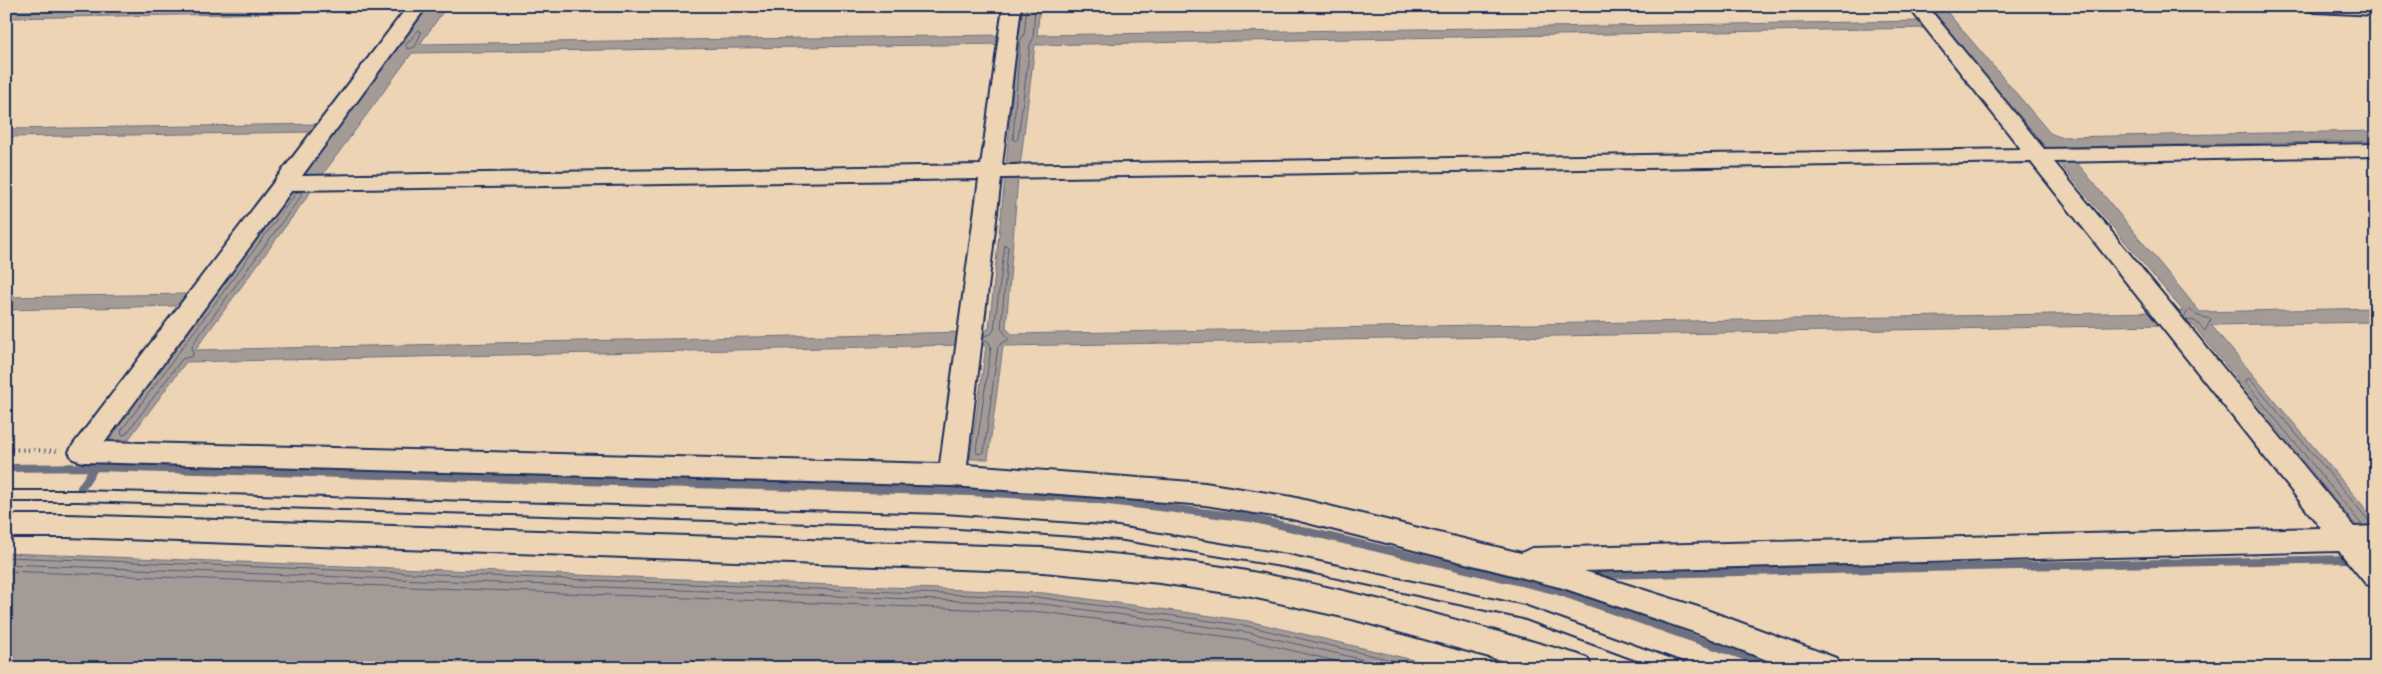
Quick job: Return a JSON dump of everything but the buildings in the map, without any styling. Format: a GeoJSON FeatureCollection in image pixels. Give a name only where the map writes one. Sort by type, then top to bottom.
{"type":"FeatureCollection","features":[{"type":"Feature","properties":{"kind":"street"},"geometry":{"type":"LineString","coordinates":[[952,475],[971,338],[1006,171],[1007,40],[1012,6]]}},
{"type":"Feature","properties":{"kind":"street"},"geometry":{"type":"LineString","coordinates":[[1917,6],[2042,154],[2170,319],[2362,538],[2376,575]]}},
{"type":"Feature","properties":{"kind":"street"},"geometry":{"type":"LineString","coordinates":[[2315,6],[2376,9]]}},
{"type":"Feature","properties":{"kind":"street"},"geometry":{"type":"LineString","coordinates":[[83,452],[198,299],[300,183],[327,127],[417,8]]}},
{"type":"Feature","properties":{"kind":"street"},"geometry":{"type":"LineString","coordinates":[[300,183],[2376,150]]}},
{"type":"Feature","properties":{"kind":"street"},"geometry":{"type":"LineString","coordinates":[[83,452],[952,475],[1205,494],[1292,508],[1564,576],[1701,621],[1824,668]]}},
{"type":"Feature","properties":{"kind":"street"},"geometry":{"type":"LineString","coordinates":[[6,526],[77,526],[1043,560],[1162,572],[1275,589],[1472,638],[1576,668]]}},
{"type":"Feature","properties":{"kind":"street"},"geometry":{"type":"LineString","coordinates":[[1504,560],[2362,538]]}},
{"type":"Feature","properties":{"kind":"lane"},"geometry":{"type":"LineString","coordinates":[[6,496],[78,496],[944,520],[1118,533],[1287,561],[1524,612],[1677,668]]}},
{"type":"Feature","properties":{"kind":"path"},"geometry":{"type":"LineString","coordinates":[[6,449],[83,452]]}},
{"type":"Feature","properties":{"kind":"water"},"geometry":{"type":"Polygon","coordinates":[[[269,6],[405,6],[400,11],[6,18],[6,11],[269,6]]]}},
{"type":"Feature","properties":{"kind":"water"},"geometry":{"type":"Polygon","coordinates":[[[426,6],[447,6],[420,44],[1003,35],[1002,44],[412,53],[320,178],[300,179],[335,133],[335,128],[342,123],[424,13],[423,8],[426,6]]]}},
{"type":"Feature","properties":{"kind":"water"},"geometry":{"type":"Polygon","coordinates":[[[1022,6],[1040,6],[1037,35],[1921,21],[1926,28],[1035,45],[1020,166],[1006,166],[1017,44],[1012,35],[1019,35],[1022,6]]]}},
{"type":"Feature","properties":{"kind":"water"},"geometry":{"type":"Polygon","coordinates":[[[1928,6],[1942,6],[2050,133],[2060,137],[2376,131],[2376,141],[2064,147],[2200,312],[2376,308],[2376,322],[2211,325],[2376,521],[2376,550],[2193,325],[2183,325],[2172,312],[2183,311],[1946,28],[1941,28],[1935,20],[1940,20],[1928,6]]]}},
{"type":"Feature","properties":{"kind":"water"},"geometry":{"type":"Polygon","coordinates":[[[320,124],[314,132],[6,137],[6,129],[320,124]]]}},
{"type":"Feature","properties":{"kind":"water"},"geometry":{"type":"Polygon","coordinates":[[[1005,177],[1018,177],[1006,328],[1012,334],[2157,312],[2167,325],[1003,346],[988,459],[970,459],[986,346],[977,344],[978,332],[989,329],[1005,177]]]}},
{"type":"Feature","properties":{"kind":"water"},"geometry":{"type":"Polygon","coordinates":[[[315,186],[195,350],[964,332],[963,345],[186,362],[128,440],[108,440],[294,187],[315,186]]]}},
{"type":"Feature","properties":{"kind":"water"},"geometry":{"type":"Polygon","coordinates":[[[186,294],[175,306],[6,310],[6,297],[186,294]]]}},
{"type":"Feature","properties":{"kind":"water"},"geometry":{"type":"Polygon","coordinates":[[[6,553],[1044,593],[1248,621],[1447,668],[6,668],[6,553]]]}},
{"type":"Feature","properties":{"kind":"waterway"},"geometry":{"type":"LineString","coordinates":[[6,468],[95,467]]}},
{"type":"Feature","properties":{"kind":"waterway"},"geometry":{"type":"LineString","coordinates":[[81,488],[95,467]]}},
{"type":"Feature","properties":{"kind":"waterway"},"geometry":{"type":"LineString","coordinates":[[95,467],[970,492],[1083,498],[1251,518],[1555,590],[1778,668]]}},
{"type":"Feature","properties":{"kind":"waterway"},"geometry":{"type":"LineString","coordinates":[[1599,575],[2347,559]]}}]}
